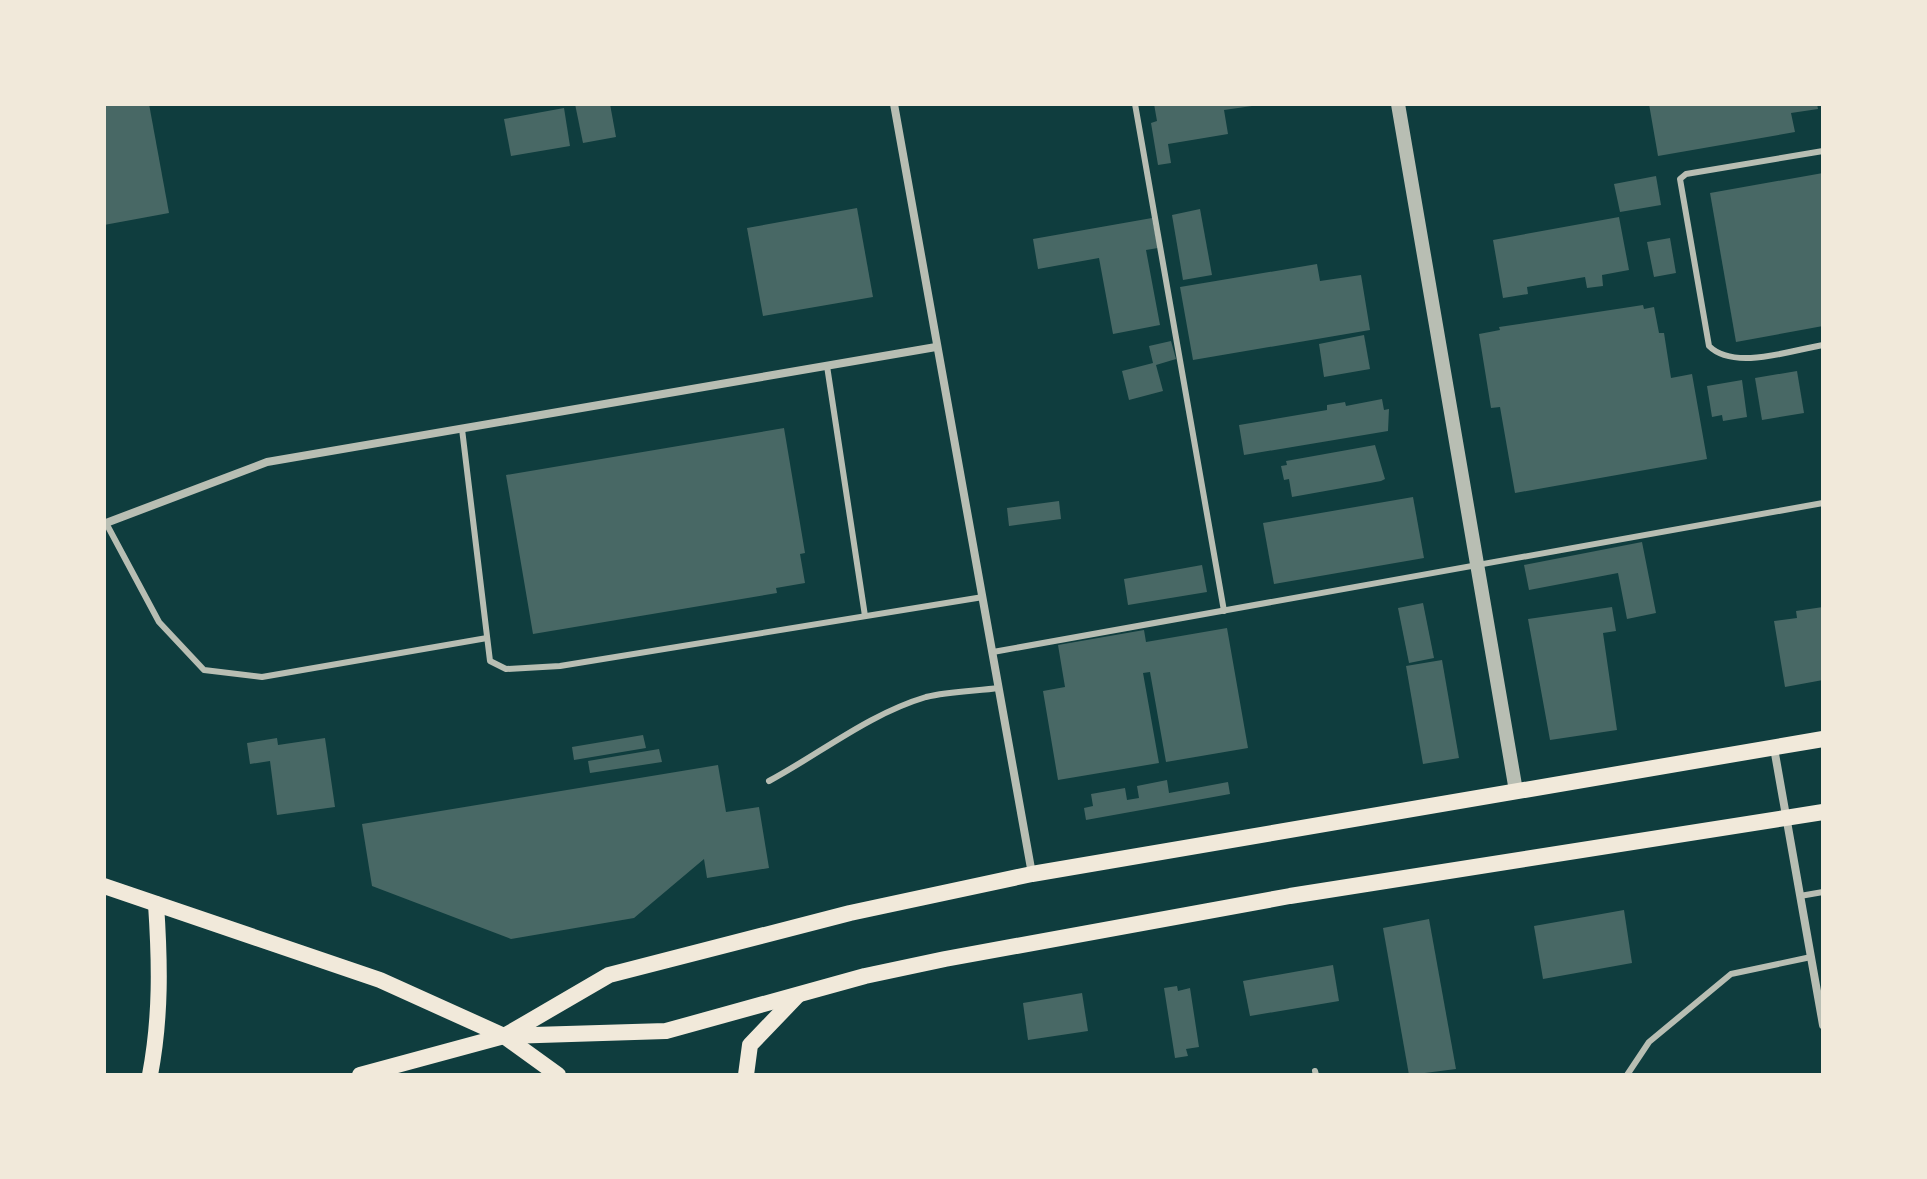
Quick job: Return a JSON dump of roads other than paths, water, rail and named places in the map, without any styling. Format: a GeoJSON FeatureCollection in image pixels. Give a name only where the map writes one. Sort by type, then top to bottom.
{"type":"FeatureCollection","features":[{"type":"Feature","properties":{"kind":"main road"},"geometry":{"type":"LineString","coordinates":[[504,1036],[609,975],[755,935],[1032,874],[1823,739]]}},
{"type":"Feature","properties":{"kind":"main road"},"geometry":{"type":"LineString","coordinates":[[360,1075],[504,1036],[666,1031],[945,959],[1290,896],[1823,812]]}},
{"type":"Feature","properties":{"kind":"main road"},"geometry":{"type":"LineString","coordinates":[[104,886],[380,980],[504,1036],[558,1075]]}},
{"type":"Feature","properties":{"kind":"main road"},"geometry":{"type":"LineString","coordinates":[[150,1075],[157,1038],[161,973],[156,904]]}},
{"type":"Feature","properties":{"kind":"main road"},"geometry":{"type":"LineString","coordinates":[[746,1075],[750,1045],[798,995]]}},
{"type":"Feature","properties":{"kind":"street"},"geometry":{"type":"LineString","coordinates":[[894,104],[1032,874]]}},
{"type":"Feature","properties":{"kind":"street"},"geometry":{"type":"LineString","coordinates":[[1398,104],[1516,791]]}},
{"type":"Feature","properties":{"kind":"street"},"geometry":{"type":"LineString","coordinates":[[106,523],[267,462],[936,347]]}},
{"type":"Feature","properties":{"kind":"street"},"geometry":{"type":"LineString","coordinates":[[1774,748],[1823,1025]]}},
{"type":"Feature","properties":{"kind":"lane"},"geometry":{"type":"LineString","coordinates":[[1135,104],[1224,611]]}},
{"type":"Feature","properties":{"kind":"lane"},"geometry":{"type":"LineString","coordinates":[[1823,151],[1686,174],[1680,179],[1709,346],[1718,355],[1743,358],[1823,345]]}},
{"type":"Feature","properties":{"kind":"lane"},"geometry":{"type":"LineString","coordinates":[[827,366],[865,616]]}},
{"type":"Feature","properties":{"kind":"lane"},"geometry":{"type":"LineString","coordinates":[[462,429],[490,661],[506,669],[560,666],[983,597]]}},
{"type":"Feature","properties":{"kind":"lane"},"geometry":{"type":"LineString","coordinates":[[993,652],[1823,503]]}},
{"type":"Feature","properties":{"kind":"lane"},"geometry":{"type":"LineString","coordinates":[[106,523],[159,622],[204,670],[262,677],[487,638]]}},
{"type":"Feature","properties":{"kind":"lane"},"geometry":{"type":"LineString","coordinates":[[769,781],[816,756],[865,723],[927,697],[1000,687]]}},
{"type":"Feature","properties":{"kind":"lane"},"geometry":{"type":"LineString","coordinates":[[1800,896],[1823,892]]}},
{"type":"Feature","properties":{"kind":"lane"},"geometry":{"type":"LineString","coordinates":[[1627,1075],[1649,1042],[1731,974],[1811,957]]}}]}
